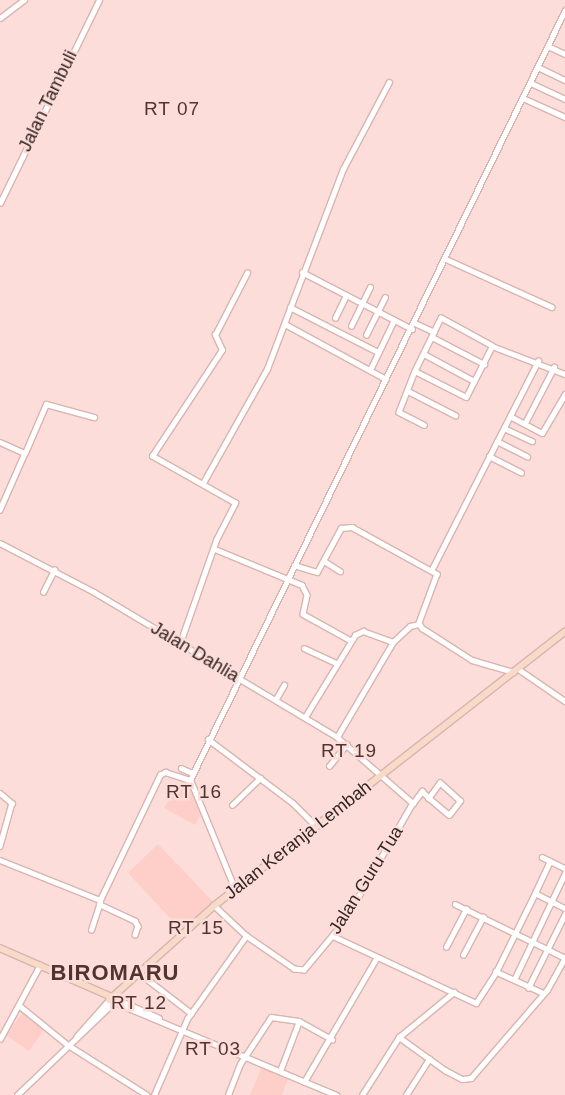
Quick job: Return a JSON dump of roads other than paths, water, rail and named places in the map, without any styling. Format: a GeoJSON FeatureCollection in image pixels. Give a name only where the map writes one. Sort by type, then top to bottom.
{"type":"FeatureCollection","features":[{"type":"Feature","properties":{"kind":"main road","name":"Jalan Keranja Lembah"},"geometry":{"type":"LineString","coordinates":[[113,1000],[214,906],[565,632]]}},
{"type":"Feature","properties":{"kind":"main road"},"geometry":{"type":"LineString","coordinates":[[0,948],[69,978],[113,1000],[143,976],[162,954]]}},
{"type":"Feature","properties":{"kind":"street"},"geometry":{"type":"LineString","coordinates":[[0,18],[24,0]]}},
{"type":"Feature","properties":{"kind":"street","name":"Jalan Tambuli"},"geometry":{"type":"LineString","coordinates":[[0,203],[99,0]]}},
{"type":"Feature","properties":{"kind":"street"},"geometry":{"type":"LineString","coordinates":[[234,890],[190,780],[192,773],[415,323],[565,10]]}},
{"type":"Feature","properties":{"kind":"street"},"geometry":{"type":"LineString","coordinates":[[548,46],[565,54]]}},
{"type":"Feature","properties":{"kind":"street"},"geometry":{"type":"LineString","coordinates":[[538,67],[565,80]]}},
{"type":"Feature","properties":{"kind":"street"},"geometry":{"type":"LineString","coordinates":[[203,483],[267,369],[285,324],[302,272],[343,169],[389,82]]}},
{"type":"Feature","properties":{"kind":"street"},"geometry":{"type":"LineString","coordinates":[[531,83],[565,99]]}},
{"type":"Feature","properties":{"kind":"street"},"geometry":{"type":"LineString","coordinates":[[524,98],[565,117]]}},
{"type":"Feature","properties":{"kind":"street"},"geometry":{"type":"LineString","coordinates":[[446,259],[552,307]]}},
{"type":"Feature","properties":{"kind":"street"},"geometry":{"type":"LineString","coordinates":[[302,272],[412,329]]}},
{"type":"Feature","properties":{"kind":"street"},"geometry":{"type":"LineString","coordinates":[[180,643],[215,549],[235,503],[203,483],[152,456],[222,350],[215,335],[247,273]]}},
{"type":"Feature","properties":{"kind":"street"},"geometry":{"type":"LineString","coordinates":[[351,326],[370,287]]}},
{"type":"Feature","properties":{"kind":"street"},"geometry":{"type":"LineString","coordinates":[[335,318],[346,295]]}},
{"type":"Feature","properties":{"kind":"street"},"geometry":{"type":"LineString","coordinates":[[366,335],[385,297]]}},
{"type":"Feature","properties":{"kind":"street"},"geometry":{"type":"LineString","coordinates":[[290,306],[378,352]]}},
{"type":"Feature","properties":{"kind":"street"},"geometry":{"type":"LineString","coordinates":[[424,425],[399,412],[410,392],[415,371],[442,318],[492,346],[554,367],[565,374]]}},
{"type":"Feature","properties":{"kind":"street"},"geometry":{"type":"LineString","coordinates":[[370,370],[394,320]]}},
{"type":"Feature","properties":{"kind":"street"},"geometry":{"type":"LineString","coordinates":[[415,323],[484,364]]}},
{"type":"Feature","properties":{"kind":"street"},"geometry":{"type":"LineString","coordinates":[[285,324],[386,379]]}},
{"type":"Feature","properties":{"kind":"street"},"geometry":{"type":"LineString","coordinates":[[415,371],[466,397],[492,346]]}},
{"type":"Feature","properties":{"kind":"street"},"geometry":{"type":"LineString","coordinates":[[424,354],[474,381]]}},
{"type":"Feature","properties":{"kind":"street"},"geometry":{"type":"LineString","coordinates":[[432,569],[538,361]]}},
{"type":"Feature","properties":{"kind":"street"},"geometry":{"type":"LineString","coordinates":[[525,424],[554,367]]}},
{"type":"Feature","properties":{"kind":"street"},"geometry":{"type":"LineString","coordinates":[[410,392],[456,415]]}},
{"type":"Feature","properties":{"kind":"street"},"geometry":{"type":"LineString","coordinates":[[510,416],[542,433],[565,394]]}},
{"type":"Feature","properties":{"kind":"street"},"geometry":{"type":"LineString","coordinates":[[0,510],[46,404],[94,418]]}},
{"type":"Feature","properties":{"kind":"street"},"geometry":{"type":"LineString","coordinates":[[504,428],[532,441]]}},
{"type":"Feature","properties":{"kind":"street"},"geometry":{"type":"LineString","coordinates":[[0,442],[25,453]]}},
{"type":"Feature","properties":{"kind":"street"},"geometry":{"type":"LineString","coordinates":[[496,442],[527,456]]}},
{"type":"Feature","properties":{"kind":"street"},"geometry":{"type":"LineString","coordinates":[[489,456],[521,472]]}},
{"type":"Feature","properties":{"kind":"street"},"geometry":{"type":"LineString","coordinates":[[294,565],[316,572],[324,561],[341,528],[348,525],[432,569],[438,578],[419,624]]}},
{"type":"Feature","properties":{"kind":"street","name":"Jalan Dahlia"},"geometry":{"type":"LineString","coordinates":[[0,543],[54,570],[305,717],[347,744],[382,774]]}},
{"type":"Feature","properties":{"kind":"street"},"geometry":{"type":"LineString","coordinates":[[215,549],[305,587],[303,614],[350,640]]}},
{"type":"Feature","properties":{"kind":"street"},"geometry":{"type":"LineString","coordinates":[[324,561],[340,571]]}},
{"type":"Feature","properties":{"kind":"street"},"geometry":{"type":"LineString","coordinates":[[43,592],[54,570]]}},
{"type":"Feature","properties":{"kind":"street"},"geometry":{"type":"LineString","coordinates":[[337,737],[393,642],[410,626],[419,624],[472,660],[515,670],[565,700]]}},
{"type":"Feature","properties":{"kind":"street"},"geometry":{"type":"LineString","coordinates":[[305,717],[350,640],[363,631],[393,642]]}},
{"type":"Feature","properties":{"kind":"street"},"geometry":{"type":"LineString","coordinates":[[304,648],[336,663]]}},
{"type":"Feature","properties":{"kind":"street"},"geometry":{"type":"LineString","coordinates":[[276,700],[284,684]]}},
{"type":"Feature","properties":{"kind":"street"},"geometry":{"type":"LineString","coordinates":[[208,739],[260,778],[316,826]]}},
{"type":"Feature","properties":{"kind":"street"},"geometry":{"type":"LineString","coordinates":[[329,766],[347,744]]}},
{"type":"Feature","properties":{"kind":"street"},"geometry":{"type":"LineString","coordinates":[[181,768],[192,773]]}},
{"type":"Feature","properties":{"kind":"street"},"geometry":{"type":"LineString","coordinates":[[91,930],[100,902],[160,775],[165,772],[190,780]]}},
{"type":"Feature","properties":{"kind":"street"},"geometry":{"type":"LineString","coordinates":[[382,774],[413,803],[422,791],[429,798],[449,815],[460,801],[440,783],[429,798]]}},
{"type":"Feature","properties":{"kind":"street"},"geometry":{"type":"LineString","coordinates":[[232,805],[260,778]]}},
{"type":"Feature","properties":{"kind":"street"},"geometry":{"type":"LineString","coordinates":[[0,793],[12,804],[0,846]]}},
{"type":"Feature","properties":{"kind":"street","name":"Jalan Guru Tua"},"geometry":{"type":"LineString","coordinates":[[214,906],[246,936],[301,972],[333,936],[413,803]]}},
{"type":"Feature","properties":{"kind":"street"},"geometry":{"type":"LineString","coordinates":[[542,857],[565,868]]}},
{"type":"Feature","properties":{"kind":"street"},"geometry":{"type":"LineString","coordinates":[[0,860],[100,902],[136,923],[135,935]]}},
{"type":"Feature","properties":{"kind":"street"},"geometry":{"type":"LineString","coordinates":[[333,936],[376,959],[480,1002],[550,861]]}},
{"type":"Feature","properties":{"kind":"street"},"geometry":{"type":"LineString","coordinates":[[514,980],[565,873]]}},
{"type":"Feature","properties":{"kind":"street"},"geometry":{"type":"LineString","coordinates":[[535,893],[565,908]]}},
{"type":"Feature","properties":{"kind":"street"},"geometry":{"type":"LineString","coordinates":[[399,1037],[429,1060],[462,1079],[471,1078],[542,993],[565,958],[455,904]]}},
{"type":"Feature","properties":{"kind":"street"},"geometry":{"type":"LineString","coordinates":[[446,947],[466,909]]}},
{"type":"Feature","properties":{"kind":"street"},"geometry":{"type":"LineString","coordinates":[[528,988],[565,914]]}},
{"type":"Feature","properties":{"kind":"street"},"geometry":{"type":"LineString","coordinates":[[463,955],[483,917]]}},
{"type":"Feature","properties":{"kind":"street"},"geometry":{"type":"LineString","coordinates":[[154,1095],[182,1029],[191,1013],[246,936]]}},
{"type":"Feature","properties":{"kind":"street"},"geometry":{"type":"LineString","coordinates":[[304,1082],[332,1039],[376,959]]}},
{"type":"Feature","properties":{"kind":"street"},"geometry":{"type":"LineString","coordinates":[[0,1039],[20,1006],[40,966]]}},
{"type":"Feature","properties":{"kind":"street"},"geometry":{"type":"LineString","coordinates":[[496,972],[542,993]]}},
{"type":"Feature","properties":{"kind":"street"},"geometry":{"type":"LineString","coordinates":[[143,976],[191,1013]]}},
{"type":"Feature","properties":{"kind":"street"},"geometry":{"type":"LineString","coordinates":[[362,1095],[399,1037],[454,992]]}},
{"type":"Feature","properties":{"kind":"street"},"geometry":{"type":"LineString","coordinates":[[17,1095],[113,1000],[336,1095]]}},
{"type":"Feature","properties":{"kind":"street"},"geometry":{"type":"LineString","coordinates":[[20,1006],[68,1045],[147,1095]]}},
{"type":"Feature","properties":{"kind":"street"},"geometry":{"type":"LineString","coordinates":[[228,1095],[245,1057],[271,1017],[299,1021],[332,1039]]}},
{"type":"Feature","properties":{"kind":"street"},"geometry":{"type":"LineString","coordinates":[[280,1072],[299,1021]]}},
{"type":"Feature","properties":{"kind":"street"},"geometry":{"type":"LineString","coordinates":[[406,1095],[429,1060]]}},
{"type":"Feature","properties":{"kind":"district","name":"RT 07"},"geometry":{"type":"Point","coordinates":[172,109]}},
{"type":"Feature","properties":{"kind":"district","name":"RT 19"},"geometry":{"type":"Point","coordinates":[349,751]}},
{"type":"Feature","properties":{"kind":"district","name":"RT 16"},"geometry":{"type":"Point","coordinates":[194,792]}},
{"type":"Feature","properties":{"kind":"district","name":"RT 15"},"geometry":{"type":"Point","coordinates":[196,928]}},
{"type":"Feature","properties":{"kind":"district","name":"BIROMARU"},"geometry":{"type":"Point","coordinates":[115,973]}},
{"type":"Feature","properties":{"kind":"district","name":"RT 12"},"geometry":{"type":"Point","coordinates":[139,1003]}},
{"type":"Feature","properties":{"kind":"district","name":"RT 03"},"geometry":{"type":"Point","coordinates":[213,1049]}}]}
